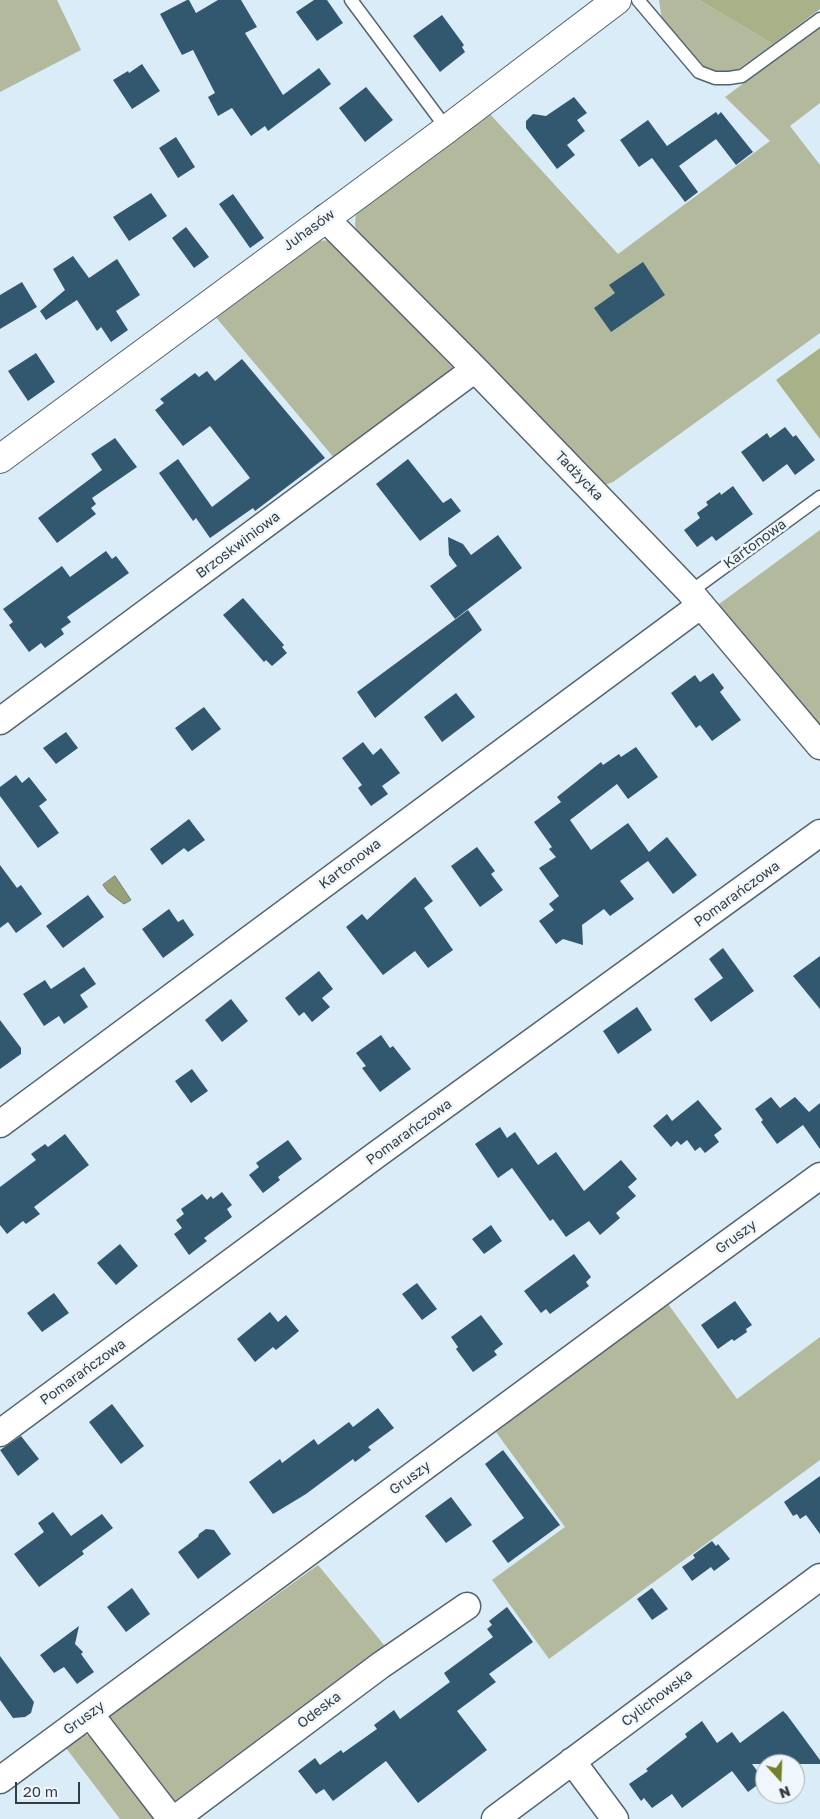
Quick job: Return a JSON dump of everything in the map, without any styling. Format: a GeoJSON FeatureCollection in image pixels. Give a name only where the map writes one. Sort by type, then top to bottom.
{"type":"FeatureCollection","features":[{"type":"Feature","properties":{"kind":"street","name":"Juhasów"},"geometry":{"type":"LineString","coordinates":[[0,459],[447,129],[617,0]]}},
{"type":"Feature","properties":{"kind":"street","name":"Tadżycka"},"geometry":{"type":"LineString","coordinates":[[325,218],[475,369],[695,598],[820,746]]}},
{"type":"Feature","properties":{"kind":"street","name":"Brzoskwiniowa"},"geometry":{"type":"LineString","coordinates":[[0,720],[475,369]]}},
{"type":"Feature","properties":{"kind":"street","name":"Kartonowa"},"geometry":{"type":"LineString","coordinates":[[0,1124],[695,598]]}},
{"type":"Feature","properties":{"kind":"street","name":"Pomarańczowa"},"geometry":{"type":"LineString","coordinates":[[0,1433],[376,1155],[820,833]]}},
{"type":"Feature","properties":{"kind":"street","name":"Gruszy"},"geometry":{"type":"LineString","coordinates":[[0,1780],[820,1176]]}},
{"type":"Feature","properties":{"kind":"street","name":"Cylichowska"},"geometry":{"type":"LineString","coordinates":[[495,1819],[820,1577]]}},
{"type":"Feature","properties":{"kind":"street","name":"Odeska"},"geometry":{"type":"LineString","coordinates":[[175,1819],[381,1665],[466,1606]]}},
{"type":"Feature","properties":{"kind":"street"},"geometry":{"type":"LineString","coordinates":[[90,1714],[171,1819]]}},
{"type":"Feature","properties":{"kind":"street"},"geometry":{"type":"LineString","coordinates":[[572,1761],[615,1819]]}},
{"type":"Feature","properties":{"kind":"lane"},"geometry":{"type":"LineString","coordinates":[[351,0],[447,129]]}},
{"type":"Feature","properties":{"kind":"lane"},"geometry":{"type":"LineString","coordinates":[[638,0],[699,72],[715,78],[742,76],[820,19]]}},
{"type":"Feature","properties":{"kind":"lane","name":"Kartonowa"},"geometry":{"type":"LineString","coordinates":[[695,598],[820,497]]}},
{"type":"Feature","properties":{"kind":"shaded area"},"geometry":{"type":"Polygon","coordinates":[[[0,0],[57,0],[81,50],[0,92],[0,0]]]}},
{"type":"Feature","properties":{"kind":"shaded area"},"geometry":{"type":"Polygon","coordinates":[[[659,0],[699,0],[773,44],[733,73],[717,73],[704,67],[662,20],[659,0]]]}},
{"type":"Feature","properties":{"kind":"shaded area"},"geometry":{"type":"Polygon","coordinates":[[[699,0],[820,0],[820,9],[773,44],[699,0]]]}},
{"type":"Feature","properties":{"kind":"shaded area"},"geometry":{"type":"Polygon","coordinates":[[[820,27],[820,103],[790,126],[820,165],[820,333],[613,482],[605,485],[358,237],[355,225],[356,212],[489,113],[618,254],[770,141],[725,97],[820,27]]]}},
{"type":"Feature","properties":{"kind":"shaded area"},"geometry":{"type":"Polygon","coordinates":[[[330,240],[457,372],[335,459],[214,315],[319,241],[330,240]]]}},
{"type":"Feature","properties":{"kind":"shaded area"},"geometry":{"type":"Polygon","coordinates":[[[820,348],[820,439],[776,380],[820,348]]]}},
{"type":"Feature","properties":{"kind":"shaded area"},"geometry":{"type":"Polygon","coordinates":[[[820,530],[820,733],[715,607],[820,530]]]}},
{"type":"Feature","properties":{"kind":"shaded area"},"geometry":{"type":"Polygon","coordinates":[[[115,876],[131,900],[124,904],[108,892],[103,885],[115,876]]]}},
{"type":"Feature","properties":{"kind":"shaded area"},"geometry":{"type":"Polygon","coordinates":[[[668,1304],[737,1399],[820,1337],[820,1460],[549,1659],[492,1580],[565,1527],[496,1432],[668,1304]]]}},
{"type":"Feature","properties":{"kind":"shaded area"},"geometry":{"type":"Polygon","coordinates":[[[318,1565],[389,1651],[173,1808],[105,1719],[318,1565]]]}},
{"type":"Feature","properties":{"kind":"shaded area"},"geometry":{"type":"Polygon","coordinates":[[[85,1734],[104,1745],[159,1819],[120,1819],[66,1748],[85,1734]]]}},
{"type":"Feature","properties":{"kind":"building"},"geometry":{"type":"Polygon","coordinates":[[[189,0],[196,13],[218,0],[241,0],[257,27],[245,33],[283,95],[319,68],[331,84],[268,131],[265,126],[251,136],[232,108],[218,116],[208,97],[215,93],[193,50],[182,55],[160,14],[189,0]]]}},
{"type":"Feature","properties":{"kind":"building"},"geometry":{"type":"Polygon","coordinates":[[[314,0],[327,0],[343,23],[317,41],[296,12],[314,0]]]}},
{"type":"Feature","properties":{"kind":"building"},"geometry":{"type":"Polygon","coordinates":[[[442,15],[464,45],[462,47],[465,52],[440,72],[413,36],[442,15]]]}},
{"type":"Feature","properties":{"kind":"building"},"geometry":{"type":"Polygon","coordinates":[[[142,64],[160,91],[132,109],[113,80],[128,71],[129,73],[142,64]]]}},
{"type":"Feature","properties":{"kind":"building"},"geometry":{"type":"Polygon","coordinates":[[[366,87],[393,120],[365,142],[339,108],[366,87]]]}},
{"type":"Feature","properties":{"kind":"building"},"geometry":{"type":"Polygon","coordinates":[[[574,97],[587,113],[577,120],[585,131],[567,145],[575,155],[557,169],[526,128],[526,121],[533,114],[546,116],[574,97]]]}},
{"type":"Feature","properties":{"kind":"building"},"geometry":{"type":"Polygon","coordinates":[[[716,112],[718,115],[721,112],[753,152],[736,165],[716,139],[679,166],[698,192],[685,202],[652,158],[639,167],[620,140],[648,120],[667,146],[716,112]]]}},
{"type":"Feature","properties":{"kind":"building"},"geometry":{"type":"Polygon","coordinates":[[[176,137],[195,167],[178,178],[159,148],[176,137]]]}},
{"type":"Feature","properties":{"kind":"building"},"geometry":{"type":"Polygon","coordinates":[[[151,193],[167,216],[129,241],[113,217],[151,193]]]}},
{"type":"Feature","properties":{"kind":"building"},"geometry":{"type":"Polygon","coordinates":[[[233,194],[264,238],[250,248],[219,204],[233,194]]]}},
{"type":"Feature","properties":{"kind":"building"},"geometry":{"type":"Polygon","coordinates":[[[186,227],[209,257],[194,268],[172,238],[186,227]]]}},
{"type":"Feature","properties":{"kind":"building"},"geometry":{"type":"Polygon","coordinates":[[[73,256],[89,278],[117,259],[140,295],[116,311],[128,330],[111,342],[101,327],[97,331],[77,300],[46,320],[40,311],[65,290],[53,269],[73,256]]]}},
{"type":"Feature","properties":{"kind":"building"},"geometry":{"type":"Polygon","coordinates":[[[643,262],[665,295],[611,332],[594,308],[615,293],[609,285],[643,262]]]}},
{"type":"Feature","properties":{"kind":"building"},"geometry":{"type":"Polygon","coordinates":[[[22,282],[37,307],[0,329],[0,295],[22,282]]]}},
{"type":"Feature","properties":{"kind":"building"},"geometry":{"type":"Polygon","coordinates":[[[36,353],[55,382],[28,401],[8,371],[36,353]]]}},
{"type":"Feature","properties":{"kind":"building"},"geometry":{"type":"Polygon","coordinates":[[[242,359],[325,458],[255,511],[253,508],[210,538],[196,518],[193,521],[159,473],[178,459],[212,507],[250,478],[210,426],[183,446],[155,410],[164,403],[160,399],[195,373],[199,377],[207,371],[215,381],[242,359]]]}},
{"type":"Feature","properties":{"kind":"building"},"geometry":{"type":"Polygon","coordinates":[[[785,427],[793,437],[796,435],[815,460],[795,475],[787,464],[763,482],[741,452],[767,433],[770,438],[785,427]]]}},
{"type":"Feature","properties":{"kind":"building"},"geometry":{"type":"Polygon","coordinates":[[[115,438],[137,467],[92,498],[96,504],[91,508],[96,514],[57,543],[38,518],[102,470],[91,454],[115,438]]]}},
{"type":"Feature","properties":{"kind":"building"},"geometry":{"type":"Polygon","coordinates":[[[408,459],[443,503],[451,498],[461,511],[420,541],[376,484],[408,459]]]}},
{"type":"Feature","properties":{"kind":"building"},"geometry":{"type":"Polygon","coordinates":[[[733,486],[753,514],[716,541],[712,536],[697,547],[684,530],[700,518],[697,513],[708,505],[706,502],[720,492],[721,495],[733,486]]]}},
{"type":"Feature","properties":{"kind":"building"},"geometry":{"type":"Polygon","coordinates":[[[498,535],[522,568],[455,619],[430,586],[457,566],[449,555],[448,537],[463,544],[471,555],[498,535]]]}},
{"type":"Feature","properties":{"kind":"building"},"geometry":{"type":"Polygon","coordinates":[[[106,551],[112,559],[116,556],[129,573],[67,617],[71,622],[61,629],[64,634],[45,648],[41,643],[29,652],[9,625],[13,622],[3,609],[62,566],[70,577],[106,551]]]}},
{"type":"Feature","properties":{"kind":"building"},"geometry":{"type":"Polygon","coordinates":[[[243,598],[284,645],[282,647],[287,653],[272,666],[266,660],[264,662],[223,615],[243,598]]]}},
{"type":"Feature","properties":{"kind":"building"},"geometry":{"type":"Polygon","coordinates":[[[468,610],[482,630],[375,718],[357,692],[468,610]]]}},
{"type":"Feature","properties":{"kind":"building"},"geometry":{"type":"Polygon","coordinates":[[[713,673],[724,688],[720,692],[741,720],[712,741],[700,725],[696,728],[671,693],[695,675],[700,682],[713,673]]]}},
{"type":"Feature","properties":{"kind":"building"},"geometry":{"type":"Polygon","coordinates":[[[456,693],[475,717],[442,742],[424,717],[456,693]]]}},
{"type":"Feature","properties":{"kind":"building"},"geometry":{"type":"Polygon","coordinates":[[[204,707],[221,729],[192,751],[175,728],[204,707]]]}},
{"type":"Feature","properties":{"kind":"building"},"geometry":{"type":"Polygon","coordinates":[[[66,732],[78,748],[56,764],[43,748],[66,732]]]}},
{"type":"Feature","properties":{"kind":"building"},"geometry":{"type":"Polygon","coordinates":[[[363,742],[373,755],[381,748],[400,773],[382,786],[388,794],[371,806],[358,788],[362,785],[342,758],[363,742]]]}},
{"type":"Feature","properties":{"kind":"building"},"geometry":{"type":"Polygon","coordinates":[[[636,747],[658,777],[628,799],[617,784],[570,820],[591,850],[628,823],[649,852],[667,837],[697,875],[673,894],[648,861],[620,881],[634,899],[610,916],[604,909],[582,925],[583,945],[563,939],[556,944],[539,921],[554,910],[549,904],[559,896],[539,868],[556,857],[549,849],[552,847],[534,822],[561,802],[557,797],[601,762],[603,765],[619,754],[621,757],[636,747]]]}},
{"type":"Feature","properties":{"kind":"building"},"geometry":{"type":"Polygon","coordinates":[[[16,775],[22,783],[29,777],[47,800],[39,806],[59,833],[38,848],[0,796],[0,787],[16,775]]]}},
{"type":"Feature","properties":{"kind":"building"},"geometry":{"type":"Polygon","coordinates":[[[189,819],[205,840],[188,852],[184,848],[162,865],[150,849],[189,819]]]}},
{"type":"Feature","properties":{"kind":"building"},"geometry":{"type":"Polygon","coordinates":[[[477,847],[495,871],[491,874],[503,890],[480,907],[451,866],[477,847]]]}},
{"type":"Feature","properties":{"kind":"building"},"geometry":{"type":"Polygon","coordinates":[[[0,865],[17,888],[21,885],[42,914],[16,933],[8,922],[0,928],[0,865]]]}},
{"type":"Feature","properties":{"kind":"building"},"geometry":{"type":"Polygon","coordinates":[[[415,877],[433,901],[424,908],[453,950],[428,968],[415,951],[383,975],[346,927],[362,914],[367,920],[415,877]]]}},
{"type":"Feature","properties":{"kind":"building"},"geometry":{"type":"Polygon","coordinates":[[[88,895],[104,917],[63,948],[46,926],[88,895]]]}},
{"type":"Feature","properties":{"kind":"building"},"geometry":{"type":"Polygon","coordinates":[[[169,909],[178,922],[183,919],[194,935],[163,958],[142,929],[169,909]]]}},
{"type":"Feature","properties":{"kind":"building"},"geometry":{"type":"Polygon","coordinates":[[[723,948],[754,991],[711,1022],[694,999],[723,978],[709,959],[723,948]]]}},
{"type":"Feature","properties":{"kind":"building"},"geometry":{"type":"Polygon","coordinates":[[[820,956],[820,1009],[793,976],[820,956]]]}},
{"type":"Feature","properties":{"kind":"building"},"geometry":{"type":"Polygon","coordinates":[[[84,967],[96,984],[80,995],[88,1007],[64,1024],[59,1016],[44,1026],[23,994],[45,980],[51,989],[84,967]]]}},
{"type":"Feature","properties":{"kind":"building"},"geometry":{"type":"Polygon","coordinates":[[[319,971],[333,989],[322,998],[330,1007],[312,1022],[304,1012],[299,1016],[285,998],[319,971]]]}},
{"type":"Feature","properties":{"kind":"building"},"geometry":{"type":"Polygon","coordinates":[[[231,999],[248,1021],[222,1042],[205,1020],[231,999]]]}},
{"type":"Feature","properties":{"kind":"building"},"geometry":{"type":"Polygon","coordinates":[[[637,1007],[652,1030],[618,1054],[603,1031],[637,1007]]]}},
{"type":"Feature","properties":{"kind":"building"},"geometry":{"type":"Polygon","coordinates":[[[0,1020],[21,1048],[21,1054],[0,1069],[0,1020]]]}},
{"type":"Feature","properties":{"kind":"building"},"geometry":{"type":"Polygon","coordinates":[[[381,1035],[390,1048],[393,1046],[411,1069],[380,1092],[362,1068],[366,1066],[356,1053],[381,1035]]]}},
{"type":"Feature","properties":{"kind":"building"},"geometry":{"type":"Polygon","coordinates":[[[192,1069],[208,1091],[191,1103],[175,1081],[192,1069]]]}},
{"type":"Feature","properties":{"kind":"building"},"geometry":{"type":"Polygon","coordinates":[[[771,1097],[780,1108],[795,1097],[809,1112],[820,1103],[820,1149],[803,1125],[777,1144],[761,1122],[763,1120],[755,1109],[771,1097]]]}},
{"type":"Feature","properties":{"kind":"building"},"geometry":{"type":"Polygon","coordinates":[[[698,1100],[722,1129],[714,1135],[719,1142],[705,1153],[700,1147],[695,1151],[687,1140],[681,1145],[677,1141],[671,1147],[653,1126],[667,1114],[672,1121],[698,1100]]]}},
{"type":"Feature","properties":{"kind":"building"},"geometry":{"type":"Polygon","coordinates":[[[500,1127],[507,1138],[515,1132],[538,1165],[556,1152],[584,1191],[621,1160],[637,1179],[628,1187],[636,1196],[616,1213],[620,1218],[600,1235],[589,1221],[566,1237],[553,1219],[550,1221],[512,1168],[498,1178],[475,1144],[500,1127]]]}},
{"type":"Feature","properties":{"kind":"building"},"geometry":{"type":"Polygon","coordinates":[[[65,1134],[89,1165],[34,1207],[40,1214],[26,1224],[23,1221],[7,1234],[0,1225],[0,1187],[36,1160],[31,1154],[45,1144],[48,1147],[65,1134]]]}},
{"type":"Feature","properties":{"kind":"building"},"geometry":{"type":"Polygon","coordinates":[[[288,1140],[302,1159],[278,1177],[280,1180],[263,1193],[249,1175],[259,1167],[256,1163],[288,1140]]]}},
{"type":"Feature","properties":{"kind":"building"},"geometry":{"type":"Polygon","coordinates":[[[222,1192],[232,1205],[227,1209],[232,1217],[204,1238],[207,1241],[189,1255],[174,1234],[182,1228],[176,1220],[184,1214],[181,1209],[202,1194],[207,1200],[211,1196],[213,1199],[222,1192]]]}},
{"type":"Feature","properties":{"kind":"building"},"geometry":{"type":"Polygon","coordinates":[[[491,1225],[502,1241],[484,1254],[472,1239],[491,1225]]]}},
{"type":"Feature","properties":{"kind":"building"},"geometry":{"type":"Polygon","coordinates":[[[120,1244],[138,1266],[116,1285],[97,1263],[120,1244]]]}},
{"type":"Feature","properties":{"kind":"building"},"geometry":{"type":"Polygon","coordinates":[[[574,1254],[591,1277],[586,1282],[589,1286],[550,1314],[546,1309],[541,1313],[524,1291],[574,1254]]]}},
{"type":"Feature","properties":{"kind":"building"},"geometry":{"type":"Polygon","coordinates":[[[417,1283],[437,1309],[422,1320],[402,1294],[417,1283]]]}},
{"type":"Feature","properties":{"kind":"building"},"geometry":{"type":"Polygon","coordinates":[[[54,1293],[69,1313],[42,1332],[27,1313],[54,1293]]]}},
{"type":"Feature","properties":{"kind":"building"},"geometry":{"type":"Polygon","coordinates":[[[735,1301],[752,1325],[746,1329],[747,1332],[734,1341],[732,1339],[718,1349],[701,1325],[735,1301]]]}},
{"type":"Feature","properties":{"kind":"building"},"geometry":{"type":"Polygon","coordinates":[[[270,1312],[278,1322],[286,1315],[299,1331],[276,1350],[273,1347],[255,1362],[237,1339],[270,1312]]]}},
{"type":"Feature","properties":{"kind":"building"},"geometry":{"type":"Polygon","coordinates":[[[481,1315],[503,1344],[494,1351],[497,1355],[473,1372],[456,1349],[458,1347],[451,1337],[481,1315]]]}},
{"type":"Feature","properties":{"kind":"building"},"geometry":{"type":"Polygon","coordinates":[[[112,1404],[144,1446],[121,1464],[89,1422],[112,1404]]]}},
{"type":"Feature","properties":{"kind":"building"},"geometry":{"type":"Polygon","coordinates":[[[378,1408],[394,1428],[368,1447],[371,1450],[355,1462],[353,1459],[306,1494],[273,1514],[249,1482],[280,1459],[282,1463],[314,1439],[318,1445],[349,1422],[353,1427],[378,1408]]]}},
{"type":"Feature","properties":{"kind":"building"},"geometry":{"type":"Polygon","coordinates":[[[21,1436],[39,1459],[18,1476],[0,1450],[21,1436]]]}},
{"type":"Feature","properties":{"kind":"building"},"geometry":{"type":"Polygon","coordinates":[[[503,1450],[560,1525],[508,1563],[492,1541],[524,1518],[485,1464],[503,1450]]]}},
{"type":"Feature","properties":{"kind":"building"},"geometry":{"type":"Polygon","coordinates":[[[820,1476],[820,1534],[806,1515],[800,1519],[797,1514],[793,1516],[784,1502],[820,1476]]]}},
{"type":"Feature","properties":{"kind":"building"},"geometry":{"type":"Polygon","coordinates":[[[451,1497],[472,1525],[446,1543],[425,1516],[451,1497]]]}},
{"type":"Feature","properties":{"kind":"building"},"geometry":{"type":"Polygon","coordinates":[[[53,1512],[71,1536],[102,1514],[113,1528],[82,1551],[84,1554],[39,1587],[14,1554],[44,1532],[38,1523],[53,1512]]]}},
{"type":"Feature","properties":{"kind":"building"},"geometry":{"type":"Polygon","coordinates":[[[206,1529],[214,1530],[231,1554],[198,1579],[178,1552],[206,1529]]]}},
{"type":"Feature","properties":{"kind":"building"},"geometry":{"type":"Polygon","coordinates":[[[712,1541],[716,1546],[718,1544],[730,1559],[714,1571],[711,1567],[692,1581],[682,1567],[695,1558],[693,1555],[712,1541]]]}},
{"type":"Feature","properties":{"kind":"building"},"geometry":{"type":"Polygon","coordinates":[[[132,1588],[150,1614],[126,1632],[107,1607],[132,1588]]]}},
{"type":"Feature","properties":{"kind":"building"},"geometry":{"type":"Polygon","coordinates":[[[652,1588],[668,1609],[652,1620],[637,1599],[652,1588]]]}},
{"type":"Feature","properties":{"kind":"building"},"geometry":{"type":"Polygon","coordinates":[[[507,1607],[533,1642],[489,1674],[496,1682],[457,1711],[487,1750],[418,1803],[386,1761],[333,1801],[324,1789],[316,1794],[298,1771],[315,1758],[320,1765],[341,1750],[343,1753],[377,1729],[374,1725],[394,1710],[400,1719],[450,1682],[444,1673],[493,1637],[487,1629],[492,1625],[489,1621],[507,1607]]]}},
{"type":"Feature","properties":{"kind":"building"},"geometry":{"type":"Polygon","coordinates":[[[79,1626],[75,1644],[83,1652],[81,1654],[94,1672],[77,1684],[64,1667],[54,1673],[40,1655],[79,1626]]]}},
{"type":"Feature","properties":{"kind":"building"},"geometry":{"type":"Polygon","coordinates":[[[0,1656],[34,1702],[31,1713],[25,1717],[13,1718],[0,1700],[0,1656]]]}},
{"type":"Feature","properties":{"kind":"building"},"geometry":{"type":"Polygon","coordinates":[[[783,1711],[820,1760],[820,1764],[805,1764],[805,1754],[755,1754],[755,1764],[752,1764],[755,1768],[755,1787],[748,1792],[732,1771],[682,1808],[672,1794],[652,1808],[644,1798],[641,1801],[629,1784],[648,1771],[646,1769],[687,1737],[685,1734],[702,1721],[717,1743],[732,1732],[740,1743],[783,1711]]]}}]}
